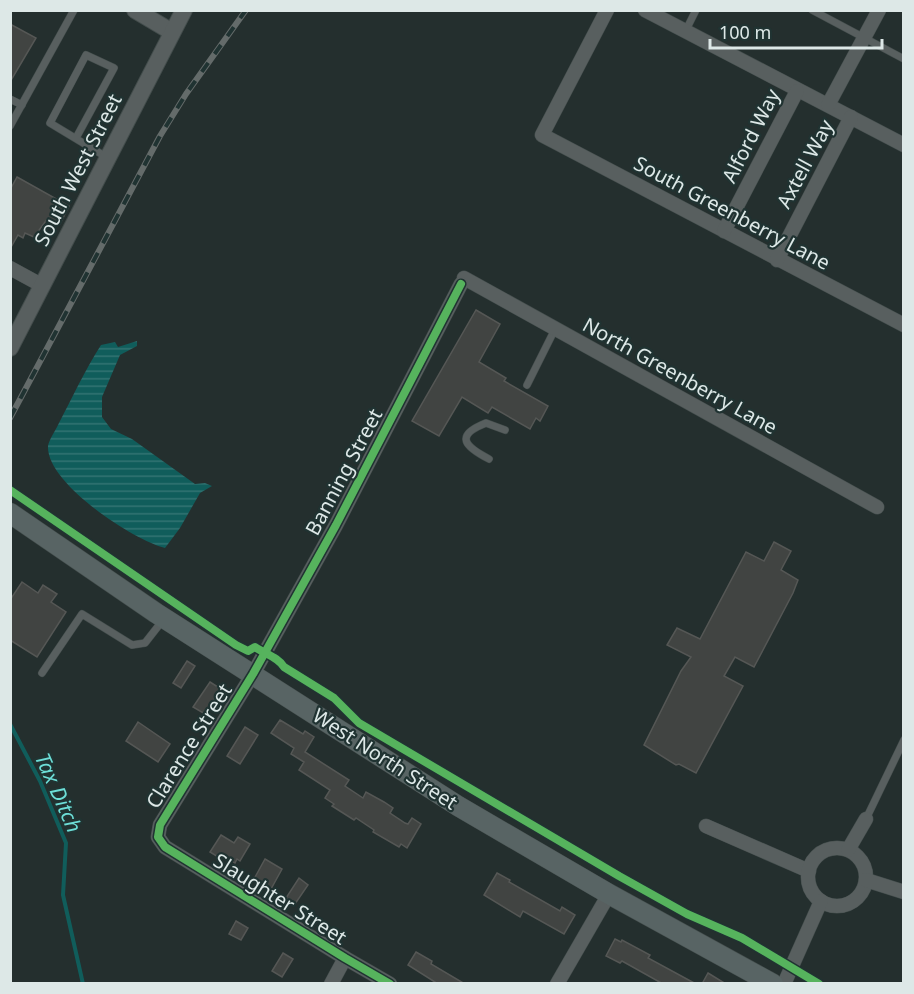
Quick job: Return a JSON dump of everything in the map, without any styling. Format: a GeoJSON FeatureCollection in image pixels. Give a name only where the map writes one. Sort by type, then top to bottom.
{"type":"FeatureCollection","features":[{"type":"Feature","properties":{"kind":"main road"},"geometry":{"type":"LineString","coordinates":[[10,500],[71,555]]}},
{"type":"Feature","properties":{"kind":"main road","name":"West North Street"},"geometry":{"type":"LineString","coordinates":[[10,513],[164,618],[458,806],[609,894],[772,984]]}},
{"type":"Feature","properties":{"kind":"street"},"geometry":{"type":"LineString","coordinates":[[135,10],[172,32]]}},
{"type":"Feature","properties":{"kind":"street","name":"South West Street"},"geometry":{"type":"LineString","coordinates":[[10,348],[183,10]]}},
{"type":"Feature","properties":{"kind":"street","name":"South Greenberry Lane"},"geometry":{"type":"LineString","coordinates":[[607,10],[542,135],[903,326]]}},
{"type":"Feature","properties":{"kind":"street"},"geometry":{"type":"LineString","coordinates":[[645,10],[903,145]]}},
{"type":"Feature","properties":{"kind":"street"},"geometry":{"type":"LineString","coordinates":[[828,105],[879,10]]}},
{"type":"Feature","properties":{"kind":"street","name":"Alford Way"},"geometry":{"type":"LineString","coordinates":[[724,231],[797,91]]}},
{"type":"Feature","properties":{"kind":"street","name":"Axtell Way"},"geometry":{"type":"LineString","coordinates":[[777,260],[851,117]]}},
{"type":"Feature","properties":{"kind":"street"},"geometry":{"type":"LineString","coordinates":[[10,268],[43,286]]}},
{"type":"Feature","properties":{"kind":"street","name":"North Greenberry Lane"},"geometry":{"type":"LineString","coordinates":[[462,281],[877,507]]}},
{"type":"Feature","properties":{"kind":"street","name":"Banning Street"},"geometry":{"type":"LineString","coordinates":[[253,674],[343,513],[462,281]]}},
{"type":"Feature","properties":{"kind":"street","name":"Clarence Street"},"geometry":{"type":"LineString","coordinates":[[158,837],[160,825],[253,674]]}},
{"type":"Feature","properties":{"kind":"street"},"geometry":{"type":"LineString","coordinates":[[848,850],[866,819]]}},
{"type":"Feature","properties":{"kind":"street"},"geometry":{"type":"LineString","coordinates":[[706,826],[809,871]]}},
{"type":"Feature","properties":{"kind":"street","name":"Slaughter Street"},"geometry":{"type":"LineString","coordinates":[[158,837],[165,847],[390,984]]}},
{"type":"Feature","properties":{"kind":"street"},"geometry":{"type":"LineString","coordinates":[[840,848],[848,850],[862,862],[866,880],[861,893],[849,903],[835,905],[821,901],[809,885],[809,871],[815,858],[826,850],[840,848]]}},
{"type":"Feature","properties":{"kind":"street"},"geometry":{"type":"LineString","coordinates":[[866,880],[903,892]]}},
{"type":"Feature","properties":{"kind":"street"},"geometry":{"type":"LineString","coordinates":[[557,984],[609,894]]}},
{"type":"Feature","properties":{"kind":"street"},"geometry":{"type":"LineString","coordinates":[[784,984],[821,901]]}},
{"type":"Feature","properties":{"kind":"street"},"geometry":{"type":"LineString","coordinates":[[331,984],[345,958]]}},
{"type":"Feature","properties":{"kind":"lane"},"geometry":{"type":"LineString","coordinates":[[10,126],[74,10]]}},
{"type":"Feature","properties":{"kind":"lane"},"geometry":{"type":"LineString","coordinates":[[685,32],[696,10]]}},
{"type":"Feature","properties":{"kind":"lane"},"geometry":{"type":"LineString","coordinates":[[812,10],[903,59]]}},
{"type":"Feature","properties":{"kind":"lane"},"geometry":{"type":"LineString","coordinates":[[76,138],[114,68],[86,55],[50,123],[108,158]]}},
{"type":"Feature","properties":{"kind":"lane"},"geometry":{"type":"LineString","coordinates":[[10,99],[22,105]]}},
{"type":"Feature","properties":{"kind":"lane"},"geometry":{"type":"LineString","coordinates":[[527,384],[552,335]]}},
{"type":"Feature","properties":{"kind":"lane"},"geometry":{"type":"LineString","coordinates":[[489,459],[473,451],[467,442],[468,432],[486,423],[505,430]]}},
{"type":"Feature","properties":{"kind":"lane"},"geometry":{"type":"LineString","coordinates":[[42,673],[82,614],[132,645],[145,643],[164,618]]}},
{"type":"Feature","properties":{"kind":"lane"},"geometry":{"type":"LineString","coordinates":[[866,819],[903,740]]}},
{"type":"Feature","properties":{"kind":"water"},"geometry":{"type":"Polygon","coordinates":[[[137,341],[137,346],[120,355],[102,397],[102,417],[111,429],[132,439],[195,484],[205,483],[212,486],[200,493],[180,528],[165,548],[133,534],[94,508],[61,476],[51,461],[48,446],[101,345],[115,342],[118,347],[137,341]]]}},
{"type":"Feature","properties":{"kind":"building"},"geometry":{"type":"Polygon","coordinates":[[[10,24],[36,38],[10,82],[10,24]]]}},
{"type":"Feature","properties":{"kind":"building"},"geometry":{"type":"Polygon","coordinates":[[[17,177],[69,206],[60,224],[48,218],[34,237],[25,233],[23,238],[18,235],[10,249],[10,190],[17,177]]]}},
{"type":"Feature","properties":{"kind":"building"},"geometry":{"type":"Polygon","coordinates":[[[476,310],[500,324],[479,362],[506,378],[504,381],[548,406],[540,421],[536,418],[530,429],[492,407],[488,413],[462,397],[439,436],[412,421],[476,310]]]}},
{"type":"Feature","properties":{"kind":"building"},"geometry":{"type":"Polygon","coordinates":[[[774,542],[791,551],[781,570],[798,580],[754,667],[735,657],[724,676],[743,686],[696,773],[679,764],[676,765],[644,745],[681,671],[691,657],[667,645],[677,628],[700,639],[746,552],[764,561],[774,542]]]}},
{"type":"Feature","properties":{"kind":"building"},"geometry":{"type":"Polygon","coordinates":[[[22,582],[38,593],[43,585],[57,594],[51,602],[66,612],[37,657],[10,640],[10,600],[22,582]]]}},
{"type":"Feature","properties":{"kind":"building"},"geometry":{"type":"Polygon","coordinates":[[[187,661],[195,666],[181,688],[173,683],[187,661]]]}},
{"type":"Feature","properties":{"kind":"building"},"geometry":{"type":"Polygon","coordinates":[[[210,682],[221,689],[205,714],[193,707],[210,682]]]}},
{"type":"Feature","properties":{"kind":"building"},"geometry":{"type":"Polygon","coordinates":[[[280,720],[303,734],[305,731],[314,737],[305,752],[349,780],[345,786],[363,798],[366,792],[384,802],[393,808],[390,813],[405,823],[408,824],[412,818],[421,824],[407,848],[401,844],[399,847],[373,832],[374,830],[356,818],[354,820],[332,806],[334,804],[325,798],[330,790],[299,770],[304,762],[291,754],[294,748],[271,733],[280,720]]]}},
{"type":"Feature","properties":{"kind":"building"},"geometry":{"type":"Polygon","coordinates":[[[138,722],[170,744],[158,762],[126,741],[138,722]]]}},
{"type":"Feature","properties":{"kind":"building"},"geometry":{"type":"Polygon","coordinates":[[[245,727],[258,735],[240,764],[227,756],[245,727]]]}},
{"type":"Feature","properties":{"kind":"building"},"geometry":{"type":"Polygon","coordinates":[[[221,835],[234,843],[238,837],[250,844],[240,861],[237,859],[235,863],[220,854],[218,857],[210,852],[221,835]]]}},
{"type":"Feature","properties":{"kind":"building"},"geometry":{"type":"Polygon","coordinates":[[[265,859],[282,869],[271,889],[254,879],[265,859]]]}},
{"type":"Feature","properties":{"kind":"building"},"geometry":{"type":"Polygon","coordinates":[[[497,873],[560,911],[562,907],[575,915],[564,934],[523,911],[520,917],[484,895],[497,873]]]}},
{"type":"Feature","properties":{"kind":"building"},"geometry":{"type":"Polygon","coordinates":[[[299,878],[308,885],[295,904],[286,898],[299,878]]]}},
{"type":"Feature","properties":{"kind":"building"},"geometry":{"type":"Polygon","coordinates":[[[236,921],[248,928],[241,940],[229,934],[236,921]]]}},
{"type":"Feature","properties":{"kind":"building"},"geometry":{"type":"Polygon","coordinates":[[[615,939],[621,942],[622,940],[650,955],[648,958],[696,984],[663,984],[622,961],[620,963],[606,956],[615,939]]]}},
{"type":"Feature","properties":{"kind":"building"},"geometry":{"type":"Polygon","coordinates":[[[416,952],[432,961],[431,964],[465,984],[438,984],[408,965],[416,952]]]}},
{"type":"Feature","properties":{"kind":"building"},"geometry":{"type":"Polygon","coordinates":[[[283,953],[293,959],[282,977],[272,971],[283,953]]]}},
{"type":"Feature","properties":{"kind":"building"},"geometry":{"type":"Polygon","coordinates":[[[708,973],[726,984],[702,984],[708,973]]]}},
{"type":"Feature","properties":{"kind":"waterway","name":"Tax Ditch"},"geometry":{"type":"LineString","coordinates":[[10,724],[40,781],[66,843],[63,895],[83,984]]}},
{"type":"Feature","properties":{"kind":"railway"},"geometry":{"type":"LineString","coordinates":[[10,418],[160,136],[186,94],[246,10]]}},
{"type":"Feature","properties":{"kind":"cycle path"},"geometry":{"type":"LineString","coordinates":[[390,984],[165,847],[158,837],[160,825],[253,674],[336,525],[461,284]]}},
{"type":"Feature","properties":{"kind":"cycle path"},"geometry":{"type":"LineString","coordinates":[[10,490],[236,645],[248,651],[255,647],[275,658],[284,667],[334,698],[359,723],[619,876],[687,914],[742,938],[819,984]]}}]}
